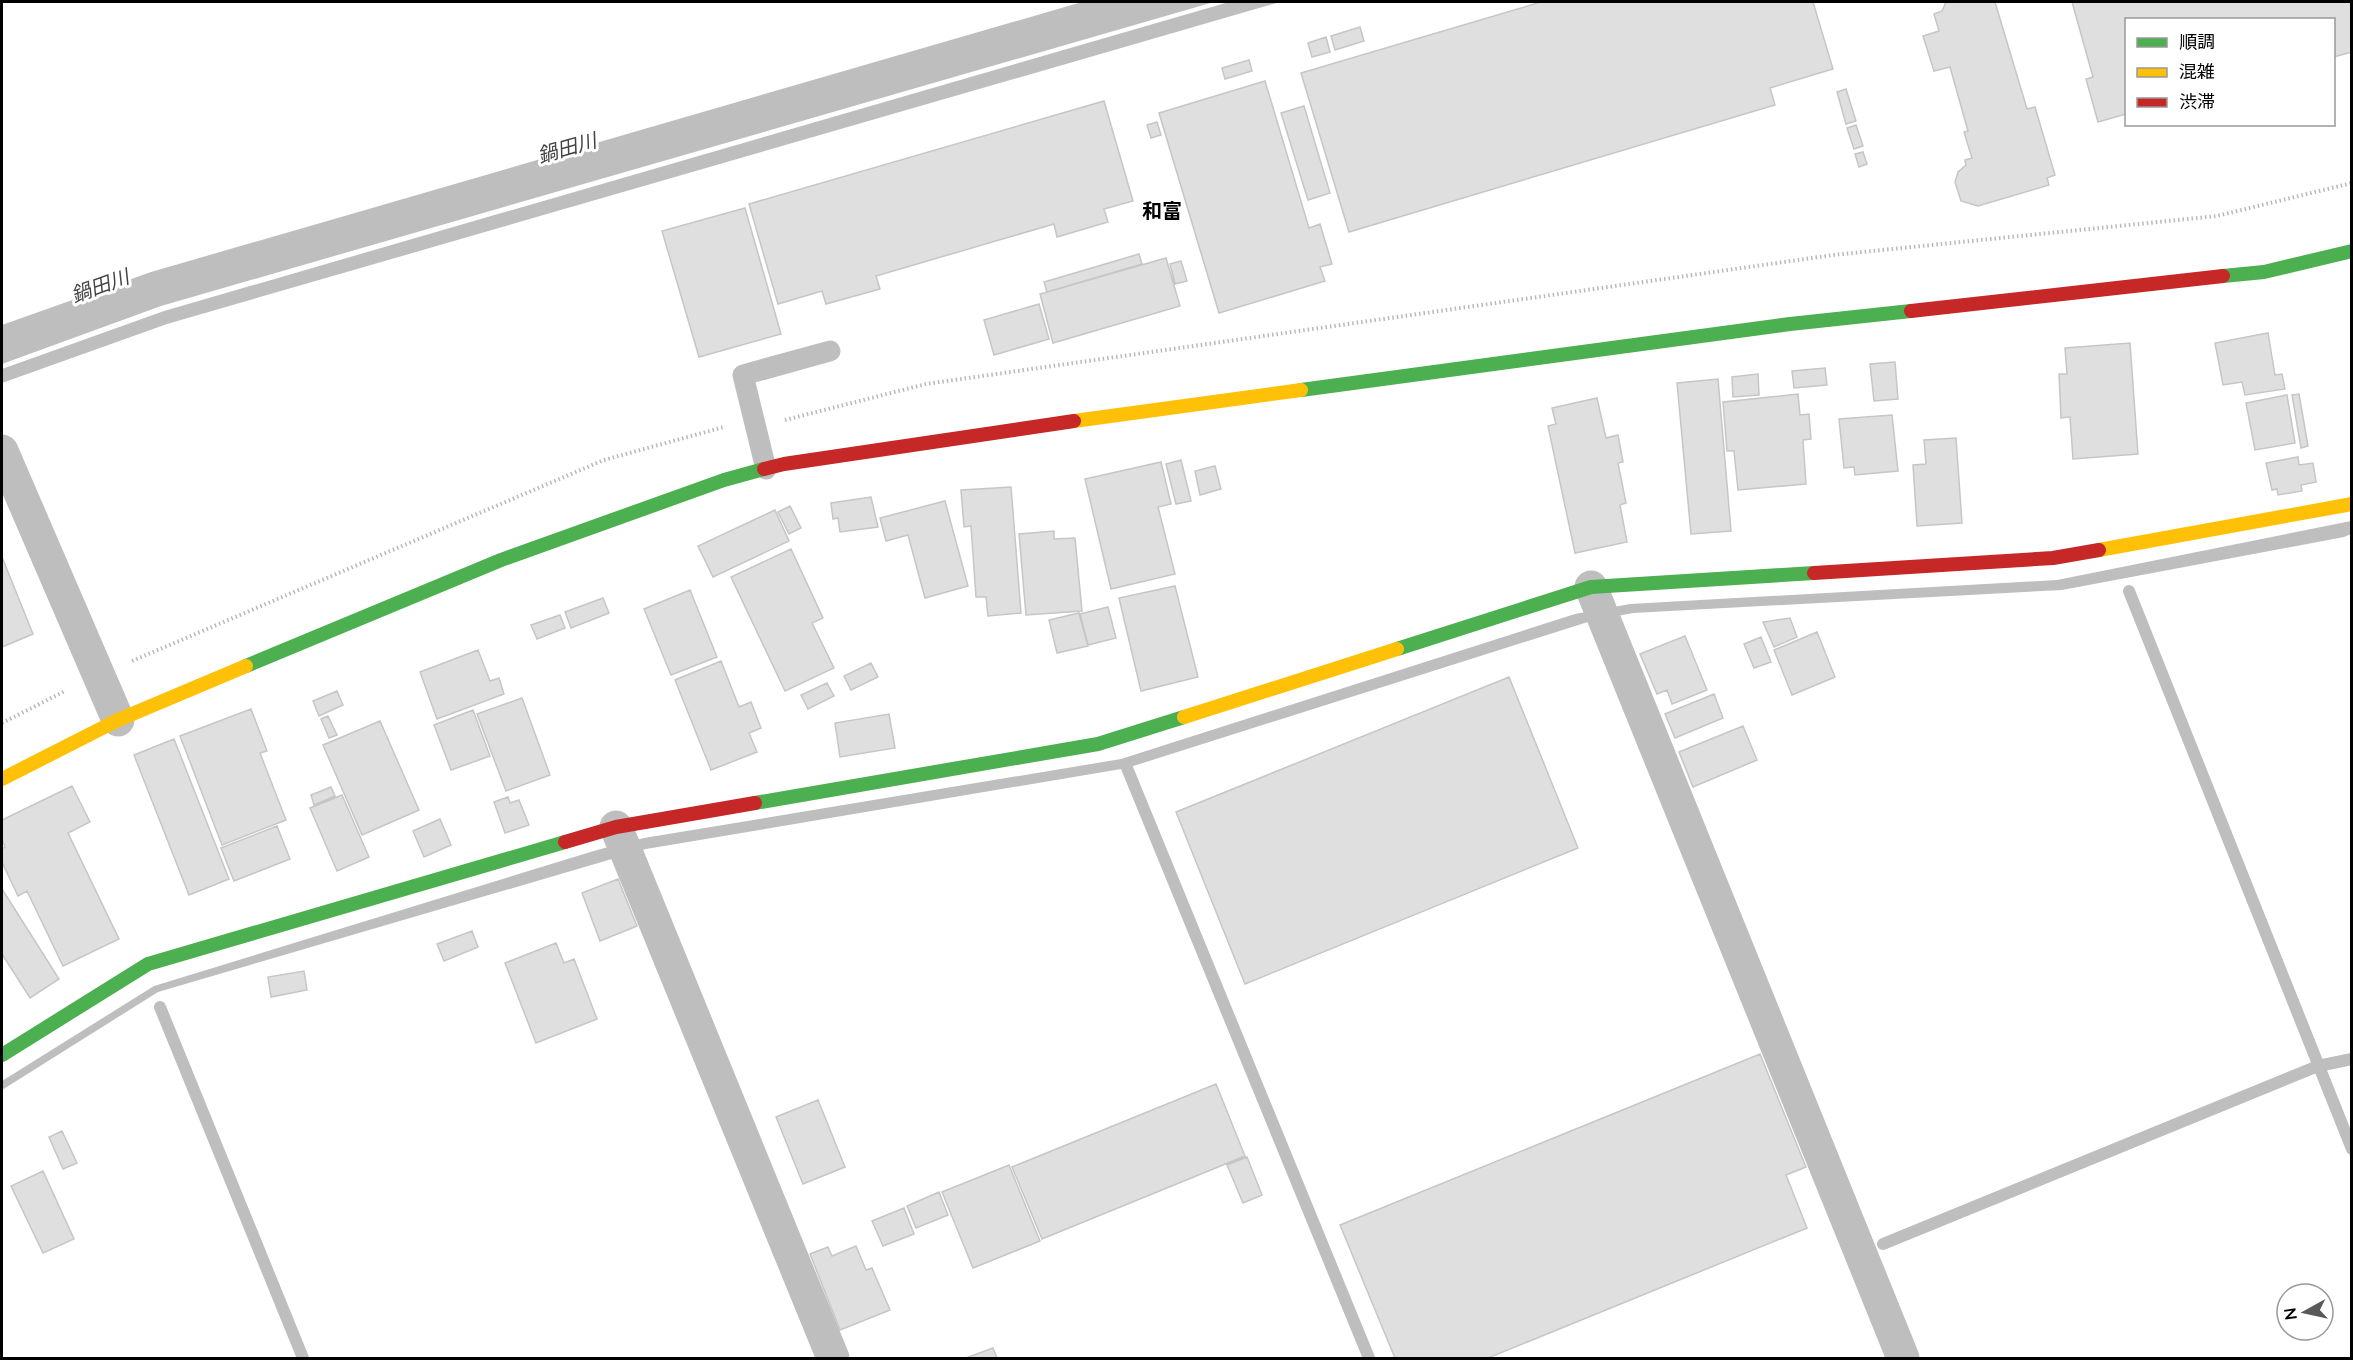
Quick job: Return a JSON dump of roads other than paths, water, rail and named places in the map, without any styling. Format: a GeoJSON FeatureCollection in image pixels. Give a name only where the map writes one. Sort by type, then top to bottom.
{"type":"FeatureCollection","features":[{"type":"Feature","properties":{"kind":"street"},"geometry":{"type":"LineString","coordinates":[[2,779],[118,720],[501,560],[724,480],[784,464],[1126,414],[1778,326],[2264,273],[2352,251]]}},
{"type":"Feature","properties":{"kind":"street"},"geometry":{"type":"LineString","coordinates":[[2,451],[118,720]]}},
{"type":"Feature","properties":{"kind":"street"},"geometry":{"type":"LineString","coordinates":[[2,1055],[148,964],[623,842],[1098,744],[1598,605],[2053,558],[2352,504]]}},
{"type":"Feature","properties":{"kind":"street"},"geometry":{"type":"LineString","coordinates":[[1598,605],[1903,1359]]}},
{"type":"Feature","properties":{"kind":"street"},"geometry":{"type":"LineString","coordinates":[[623,842],[833,1359]]}},
{"type":"Feature","properties":{"kind":"lane"},"geometry":{"type":"LineString","coordinates":[[765,469],[743,375],[830,351]]}},
{"type":"Feature","properties":{"kind":"waterway"},"geometry":{"type":"LineString","coordinates":[[2129,591],[2352,1149]]}},
{"type":"Feature","properties":{"kind":"waterway"},"geometry":{"type":"LineString","coordinates":[[1127,768],[1369,1358]]}},
{"type":"Feature","properties":{"kind":"waterway"},"geometry":{"type":"LineString","coordinates":[[160,1007],[303,1358]]}},
{"type":"Feature","properties":{"kind":"waterway"},"geometry":{"type":"LineString","coordinates":[[1883,1244],[2318,1066],[2352,1059]]}},
{"type":"Feature","properties":{"kind":"district","name":"和富"},"geometry":{"type":"Point","coordinates":[1162,211]}},
{"type":"Feature","properties":{"kind":"water label","name":"鍋田川"},"geometry":{"type":"Point","coordinates":[567,148]}},
{"type":"Feature","properties":{"kind":"water label","name":"鍋田川"},"geometry":{"type":"Point","coordinates":[100,286]}}]}
